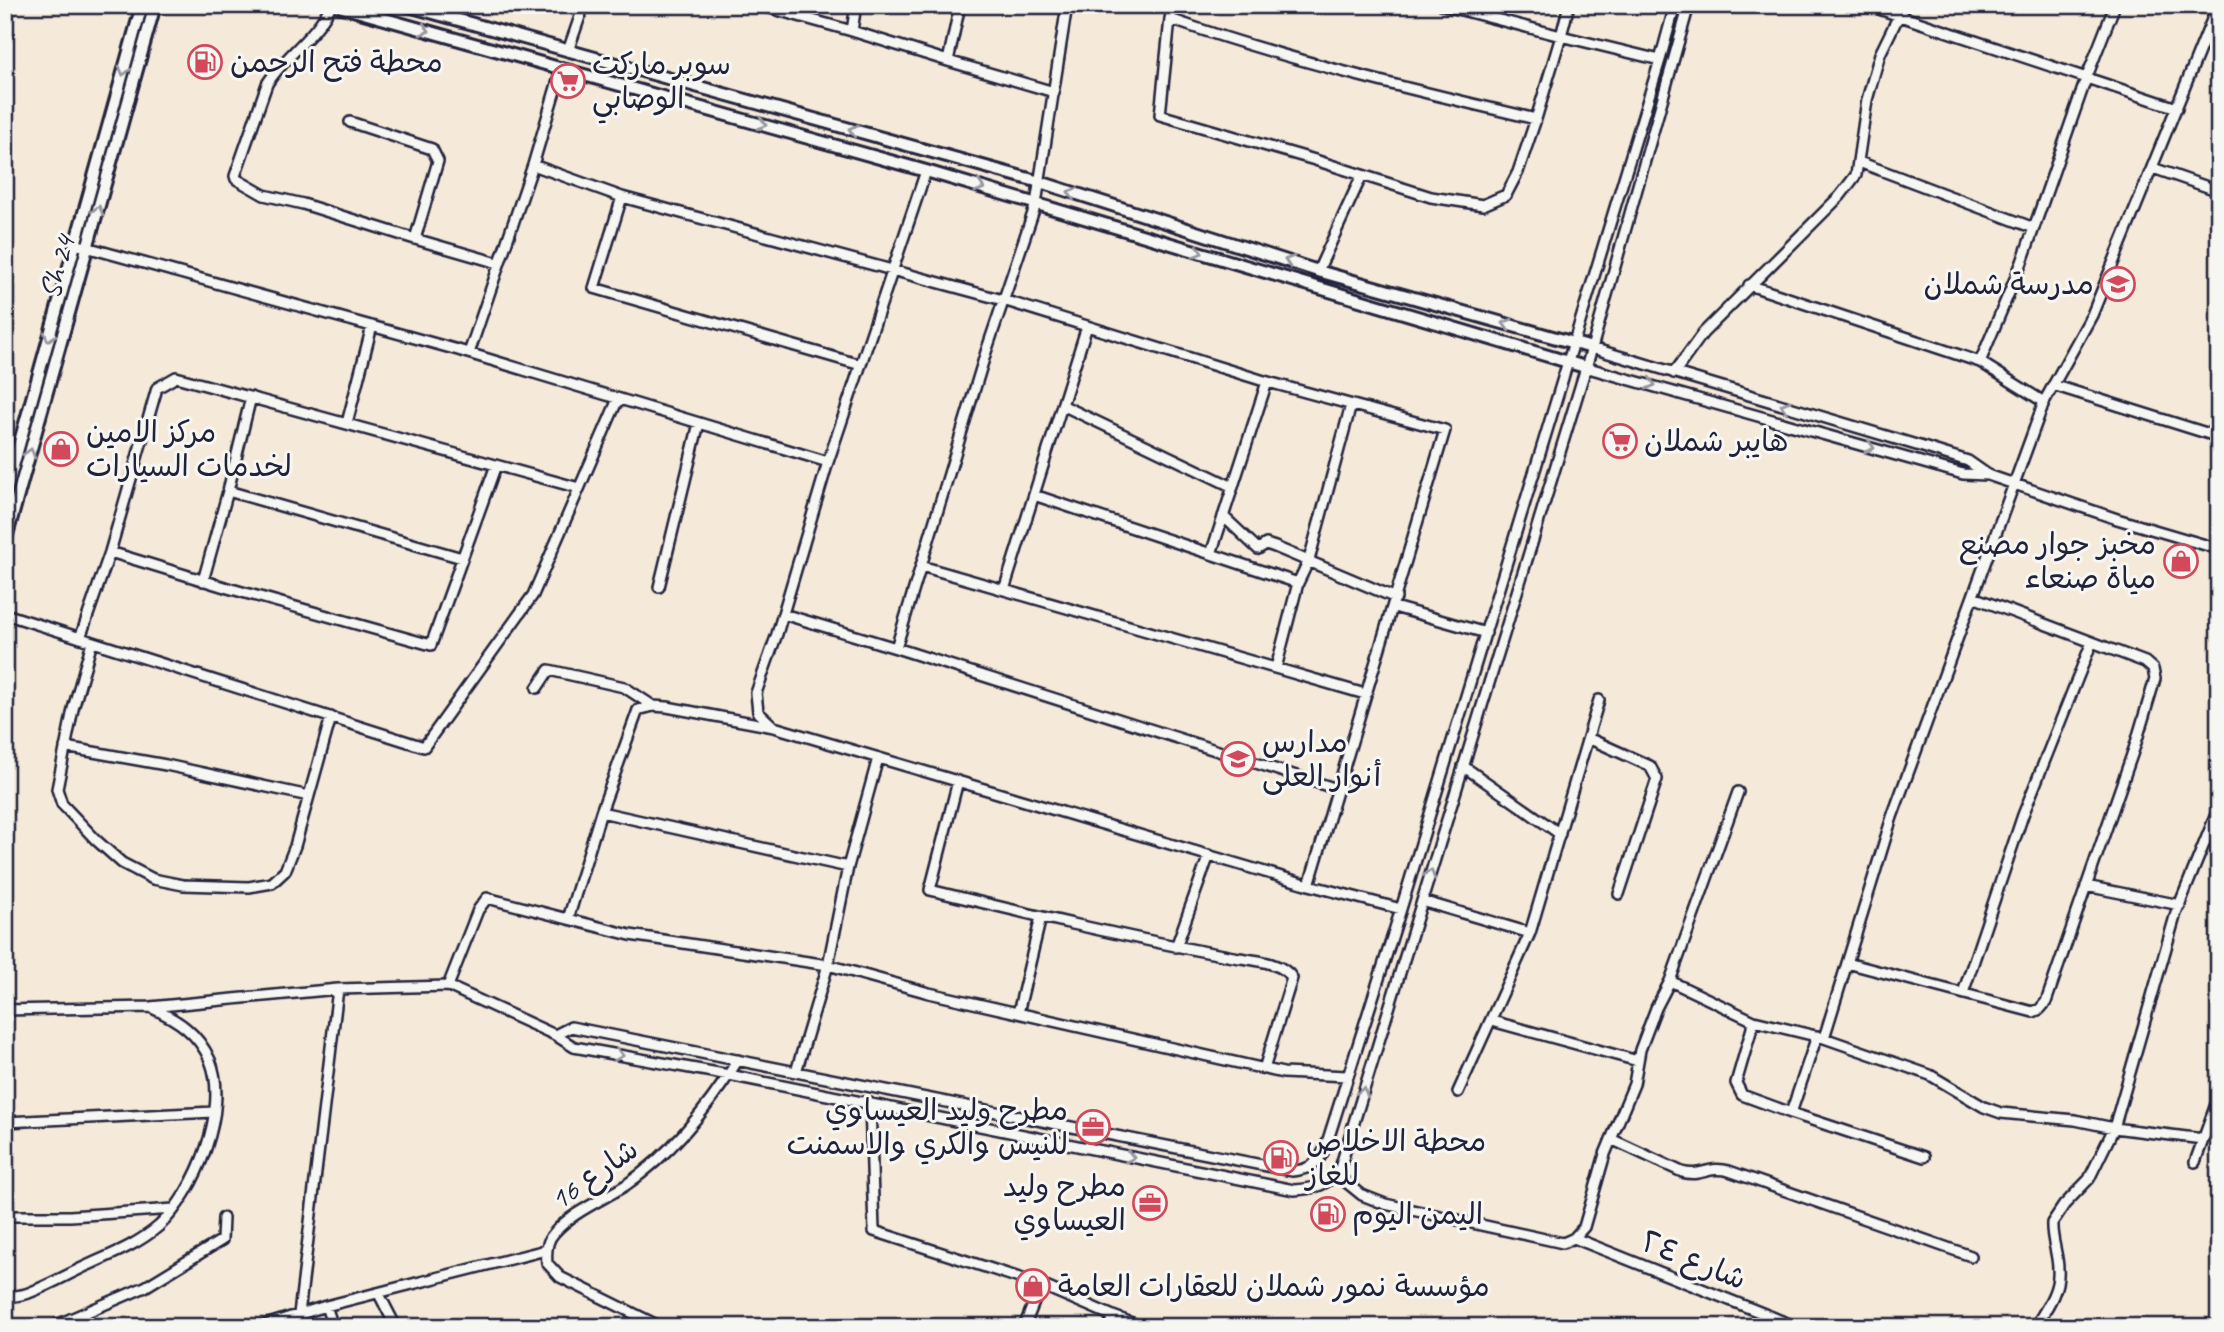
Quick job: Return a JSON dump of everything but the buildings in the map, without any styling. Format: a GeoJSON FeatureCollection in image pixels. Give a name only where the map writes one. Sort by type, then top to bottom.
{"type":"FeatureCollection","features":[{"type":"Feature","properties":{"kind":"street","name":"Sh 24"},"geometry":{"type":"LineString","coordinates":[[5,495],[142,5]]}},
{"type":"Feature","properties":{"kind":"street","name":"Sh 24"},"geometry":{"type":"LineString","coordinates":[[5,542],[155,5]]}},
{"type":"Feature","properties":{"kind":"street"},"geometry":{"type":"LineString","coordinates":[[498,263],[303,204],[264,195],[236,179],[267,84],[273,74],[324,20],[333,5],[926,171],[1567,362],[1963,474],[1988,474]]}},
{"type":"Feature","properties":{"kind":"street"},"geometry":{"type":"LineString","coordinates":[[405,5],[1040,182],[1318,271],[1573,342],[1968,461],[1988,474],[2015,484],[2117,519],[2219,549]]}},
{"type":"Feature","properties":{"kind":"street"},"geometry":{"type":"LineString","coordinates":[[568,51],[584,5]]}},
{"type":"Feature","properties":{"kind":"street"},"geometry":{"type":"LineString","coordinates":[[759,5],[1054,92]]}},
{"type":"Feature","properties":{"kind":"street"},"geometry":{"type":"LineString","coordinates":[[852,31],[856,5]]}},
{"type":"Feature","properties":{"kind":"street"},"geometry":{"type":"LineString","coordinates":[[948,61],[960,5]]}},
{"type":"Feature","properties":{"kind":"street"},"geometry":{"type":"LineString","coordinates":[[896,648],[1003,300],[1036,204],[1067,5]]}},
{"type":"Feature","properties":{"kind":"street"},"geometry":{"type":"LineString","coordinates":[[1173,5],[1160,115],[1431,197],[1483,205],[1506,195],[1518,172],[1569,5]]}},
{"type":"Feature","properties":{"kind":"street"},"geometry":{"type":"LineString","coordinates":[[1443,5],[1466,8],[1561,36],[1660,60]]}},
{"type":"Feature","properties":{"kind":"street"},"geometry":{"type":"LineString","coordinates":[[555,1035],[571,1027],[1292,1171],[1312,1166],[1321,1158],[1486,633],[1675,5]]}},
{"type":"Feature","properties":{"kind":"street"},"geometry":{"type":"LineString","coordinates":[[5,1010],[150,1007],[338,989],[448,986],[555,1035],[573,1047],[729,1075],[1294,1190],[1320,1186],[1336,1174],[1422,901],[1592,348],[1689,5]]}},
{"type":"Feature","properties":{"kind":"street"},"geometry":{"type":"LineString","coordinates":[[1867,5],[2177,108]]}},
{"type":"Feature","properties":{"kind":"street"},"geometry":{"type":"LineString","coordinates":[[1674,373],[1703,333],[1840,196],[1856,175],[1867,100],[1880,54],[1904,5]]}},
{"type":"Feature","properties":{"kind":"street"},"geometry":{"type":"LineString","coordinates":[[1980,362],[2034,228],[2115,5]]}},
{"type":"Feature","properties":{"kind":"street"},"geometry":{"type":"LineString","coordinates":[[1791,1114],[1847,963],[1892,817],[2044,402],[2092,315],[2218,5]]}},
{"type":"Feature","properties":{"kind":"street"},"geometry":{"type":"LineString","coordinates":[[1170,19],[1381,82],[1536,119]]}},
{"type":"Feature","properties":{"kind":"street"},"geometry":{"type":"LineString","coordinates":[[469,354],[533,165],[562,67]]}},
{"type":"Feature","properties":{"kind":"street"},"geometry":{"type":"LineString","coordinates":[[350,122],[432,149],[435,153],[438,161],[415,239]]}},
{"type":"Feature","properties":{"kind":"street"},"geometry":{"type":"LineString","coordinates":[[1859,162],[2034,228]]}},
{"type":"Feature","properties":{"kind":"street"},"geometry":{"type":"LineString","coordinates":[[533,165],[622,197],[1003,300],[1267,382],[1444,430],[1309,885]]}},
{"type":"Feature","properties":{"kind":"street"},"geometry":{"type":"LineString","coordinates":[[2153,168],[2219,191]]}},
{"type":"Feature","properties":{"kind":"street"},"geometry":{"type":"LineString","coordinates":[[774,727],[758,712],[756,693],[783,614],[828,462],[926,171]]}},
{"type":"Feature","properties":{"kind":"street"},"geometry":{"type":"LineString","coordinates":[[1318,271],[1362,175]]}},
{"type":"Feature","properties":{"kind":"street"},"geometry":{"type":"LineString","coordinates":[[622,197],[594,288],[861,365]]}},
{"type":"Feature","properties":{"kind":"street"},"geometry":{"type":"LineString","coordinates":[[75,244],[469,354],[828,462]]}},
{"type":"Feature","properties":{"kind":"street"},"geometry":{"type":"LineString","coordinates":[[1749,285],[1980,362],[2044,402]]}},
{"type":"Feature","properties":{"kind":"street"},"geometry":{"type":"LineString","coordinates":[[347,423],[372,326]]}},
{"type":"Feature","properties":{"kind":"street"},"geometry":{"type":"LineString","coordinates":[[1004,590],[1087,326]]}},
{"type":"Feature","properties":{"kind":"street"},"geometry":{"type":"LineString","coordinates":[[80,638],[110,552],[157,388],[176,377],[579,488]]}},
{"type":"Feature","properties":{"kind":"street"},"geometry":{"type":"LineString","coordinates":[[1211,554],[1267,382]]}},
{"type":"Feature","properties":{"kind":"street"},"geometry":{"type":"LineString","coordinates":[[2053,386],[2219,437]]}},
{"type":"Feature","properties":{"kind":"street"},"geometry":{"type":"LineString","coordinates":[[203,580],[251,397]]}},
{"type":"Feature","properties":{"kind":"street"},"geometry":{"type":"LineString","coordinates":[[5,614],[424,747],[533,595],[618,398]]}},
{"type":"Feature","properties":{"kind":"street"},"geometry":{"type":"LineString","coordinates":[[1062,405],[1233,487]]}},
{"type":"Feature","properties":{"kind":"street"},"geometry":{"type":"LineString","coordinates":[[1276,668],[1298,583],[1309,560],[1351,405]]}},
{"type":"Feature","properties":{"kind":"street"},"geometry":{"type":"LineString","coordinates":[[659,587],[699,424]]}},
{"type":"Feature","properties":{"kind":"street"},"geometry":{"type":"LineString","coordinates":[[110,552],[431,645],[496,465]]}},
{"type":"Feature","properties":{"kind":"street"},"geometry":{"type":"LineString","coordinates":[[228,491],[463,558]]}},
{"type":"Feature","properties":{"kind":"street"},"geometry":{"type":"LineString","coordinates":[[1034,495],[1298,583]]}},
{"type":"Feature","properties":{"kind":"street"},"geometry":{"type":"LineString","coordinates":[[1223,516],[1258,549],[1266,544],[1309,560],[1395,602],[1486,633]]}},
{"type":"Feature","properties":{"kind":"street"},"geometry":{"type":"LineString","coordinates":[[921,566],[1364,694]]}},
{"type":"Feature","properties":{"kind":"street"},"geometry":{"type":"LineString","coordinates":[[1847,963],[2033,1012],[2040,1009],[2046,1002],[2135,746],[2155,679],[2153,669],[2145,663],[1973,597]]}},
{"type":"Feature","properties":{"kind":"street"},"geometry":{"type":"LineString","coordinates":[[783,614],[1337,789]]}},
{"type":"Feature","properties":{"kind":"street"},"geometry":{"type":"LineString","coordinates":[[92,642],[57,789],[62,804],[96,840],[122,863],[153,879],[173,883],[249,887],[272,883],[285,871],[295,846],[331,717]]}},
{"type":"Feature","properties":{"kind":"street"},"geometry":{"type":"LineString","coordinates":[[1963,993],[2023,815],[2092,642]]}},
{"type":"Feature","properties":{"kind":"street"},"geometry":{"type":"LineString","coordinates":[[537,688],[549,670],[624,687],[653,706],[774,727],[1309,885],[1401,909]]}},
{"type":"Feature","properties":{"kind":"street"},"geometry":{"type":"LineString","coordinates":[[1458,1093],[1530,933],[1599,700]]}},
{"type":"Feature","properties":{"kind":"street"},"geometry":{"type":"LineString","coordinates":[[568,919],[601,812],[638,710],[653,706]]}},
{"type":"Feature","properties":{"kind":"street"},"geometry":{"type":"LineString","coordinates":[[1588,738],[1650,766],[1657,779],[1619,894]]}},
{"type":"Feature","properties":{"kind":"street"},"geometry":{"type":"LineString","coordinates":[[65,747],[166,765],[309,796]]}},
{"type":"Feature","properties":{"kind":"street"},"geometry":{"type":"LineString","coordinates":[[796,1072],[828,965],[848,867],[878,758]]}},
{"type":"Feature","properties":{"kind":"street"},"geometry":{"type":"LineString","coordinates":[[1463,766],[1560,834]]}},
{"type":"Feature","properties":{"kind":"street"},"geometry":{"type":"LineString","coordinates":[[958,781],[930,890],[1176,947],[1274,965],[1289,973],[1292,978],[1264,1069]]}},
{"type":"Feature","properties":{"kind":"street"},"geometry":{"type":"LineString","coordinates":[[1336,1174],[1362,1195],[1385,1204],[1563,1243],[1574,1238],[1584,1227],[1611,1139],[1634,1084],[1638,1061],[1656,1008],[1670,981],[1738,792]]}},
{"type":"Feature","properties":{"kind":"street"},"geometry":{"type":"LineString","coordinates":[[2035,1327],[2054,1294],[2058,1281],[2059,1269],[2052,1223],[2064,1205],[2089,1179],[2114,1128],[2180,905],[2219,807]]}},
{"type":"Feature","properties":{"kind":"street"},"geometry":{"type":"LineString","coordinates":[[601,812],[848,867]]}},
{"type":"Feature","properties":{"kind":"street"},"geometry":{"type":"LineString","coordinates":[[1176,947],[1209,855]]}},
{"type":"Feature","properties":{"kind":"street"},"geometry":{"type":"LineString","coordinates":[[2086,886],[2180,905]]}},
{"type":"Feature","properties":{"kind":"street"},"geometry":{"type":"LineString","coordinates":[[448,986],[478,910],[487,898],[630,935],[828,965],[929,993],[1283,1073],[1347,1076]]}},
{"type":"Feature","properties":{"kind":"street"},"geometry":{"type":"LineString","coordinates":[[1422,901],[1530,933]]}},
{"type":"Feature","properties":{"kind":"street"},"geometry":{"type":"LineString","coordinates":[[1018,1013],[1041,917]]}},
{"type":"Feature","properties":{"kind":"street"},"geometry":{"type":"LineString","coordinates":[[1670,981],[1754,1021],[1820,1037],[1930,1075],[1984,1107],[2001,1113],[2075,1120],[2114,1128],[2203,1139]]}},
{"type":"Feature","properties":{"kind":"street"},"geometry":{"type":"LineString","coordinates":[[299,1314],[338,989]]}},
{"type":"Feature","properties":{"kind":"street"},"geometry":{"type":"LineString","coordinates":[[5,1297],[29,1294],[141,1240],[158,1227],[174,1209],[195,1173],[205,1151],[214,1112],[211,1063],[201,1044],[185,1025],[150,1007]]}},
{"type":"Feature","properties":{"kind":"street"},"geometry":{"type":"LineString","coordinates":[[1492,1021],[1638,1061]]}},
{"type":"Feature","properties":{"kind":"street"},"geometry":{"type":"LineString","coordinates":[[1754,1021],[1736,1083],[1742,1095],[1923,1157]]}},
{"type":"Feature","properties":{"kind":"street","name":"شارع 16"},"geometry":{"type":"LineString","coordinates":[[661,1327],[560,1276],[547,1264],[546,1250],[552,1234],[649,1167],[677,1141],[712,1101],[738,1060]]}},
{"type":"Feature","properties":{"kind":"street"},"geometry":{"type":"LineString","coordinates":[[2195,1162],[2219,1096]]}},
{"type":"Feature","properties":{"kind":"street"},"geometry":{"type":"LineString","coordinates":[[870,1103],[874,1231],[1041,1285],[1143,1327]]}},
{"type":"Feature","properties":{"kind":"street"},"geometry":{"type":"LineString","coordinates":[[5,1122],[214,1112]]}},
{"type":"Feature","properties":{"kind":"street"},"geometry":{"type":"LineString","coordinates":[[1611,1139],[1682,1172],[1692,1175],[1716,1168],[1729,1171],[1971,1256]]}},
{"type":"Feature","properties":{"kind":"street"},"geometry":{"type":"LineString","coordinates":[[5,1216],[70,1216],[174,1209]]}},
{"type":"Feature","properties":{"kind":"street"},"geometry":{"type":"LineString","coordinates":[[52,1327],[145,1287],[222,1240],[223,1218]]}},
{"type":"Feature","properties":{"kind":"street","name":"شارع ٢٤"},"geometry":{"type":"LineString","coordinates":[[1574,1238],[1797,1327]]}},
{"type":"Feature","properties":{"kind":"street"},"geometry":{"type":"LineString","coordinates":[[259,1327],[326,1306],[546,1250]]}},
{"type":"Feature","properties":{"kind":"street"},"geometry":{"type":"LineString","coordinates":[[1024,1327],[1041,1285]]}},
{"type":"Feature","properties":{"kind":"street"},"geometry":{"type":"LineString","coordinates":[[379,1294],[396,1327]]}},
{"type":"Feature","properties":{"kind":"street"},"geometry":{"type":"LineString","coordinates":[[326,1306],[332,1327]]}},
{"type":"Feature","properties":{"kind":"street"},"geometry":{"type":"LineString","coordinates":[[1109,1327],[1114,1316]]}},
{"type":"Feature","properties":{"kind":"place","name":"محطة فتح الرحمن"},"geometry":{"type":"Point","coordinates":[205,62]}},
{"type":"Feature","properties":{"kind":"place","name":"سوبر ماركت الوصابي"},"geometry":{"type":"Point","coordinates":[568,81]}},
{"type":"Feature","properties":{"kind":"place","name":"مدرسة شملان"},"geometry":{"type":"Point","coordinates":[2118,284]}},
{"type":"Feature","properties":{"kind":"place","name":"هايبر شملان"},"geometry":{"type":"Point","coordinates":[1620,441]}},
{"type":"Feature","properties":{"kind":"place","name":"مركز الامين لخدمات السيارات"},"geometry":{"type":"Point","coordinates":[61,449]}},
{"type":"Feature","properties":{"kind":"place","name":"مخبز جوار مصنع مياة صنعاء"},"geometry":{"type":"Point","coordinates":[2181,561]}},
{"type":"Feature","properties":{"kind":"place","name":"مدارس أنوار العلى"},"geometry":{"type":"Point","coordinates":[1238,759]}},
{"type":"Feature","properties":{"kind":"place","name":"مطرح وليد العيساوي للنيس والكري والاسمنت"},"geometry":{"type":"Point","coordinates":[1093,1127]}},
{"type":"Feature","properties":{"kind":"place","name":"محطة الاخلاص للغاز"},"geometry":{"type":"Point","coordinates":[1281,1158]}},
{"type":"Feature","properties":{"kind":"place","name":"مطرح وليد العيساوي"},"geometry":{"type":"Point","coordinates":[1150,1203]}},
{"type":"Feature","properties":{"kind":"place","name":"اليمن اليوم"},"geometry":{"type":"Point","coordinates":[1328,1214]}},
{"type":"Feature","properties":{"kind":"place","name":"مؤسسة نمور شملان للعقارات العامة"},"geometry":{"type":"Point","coordinates":[1033,1286]}}]}
